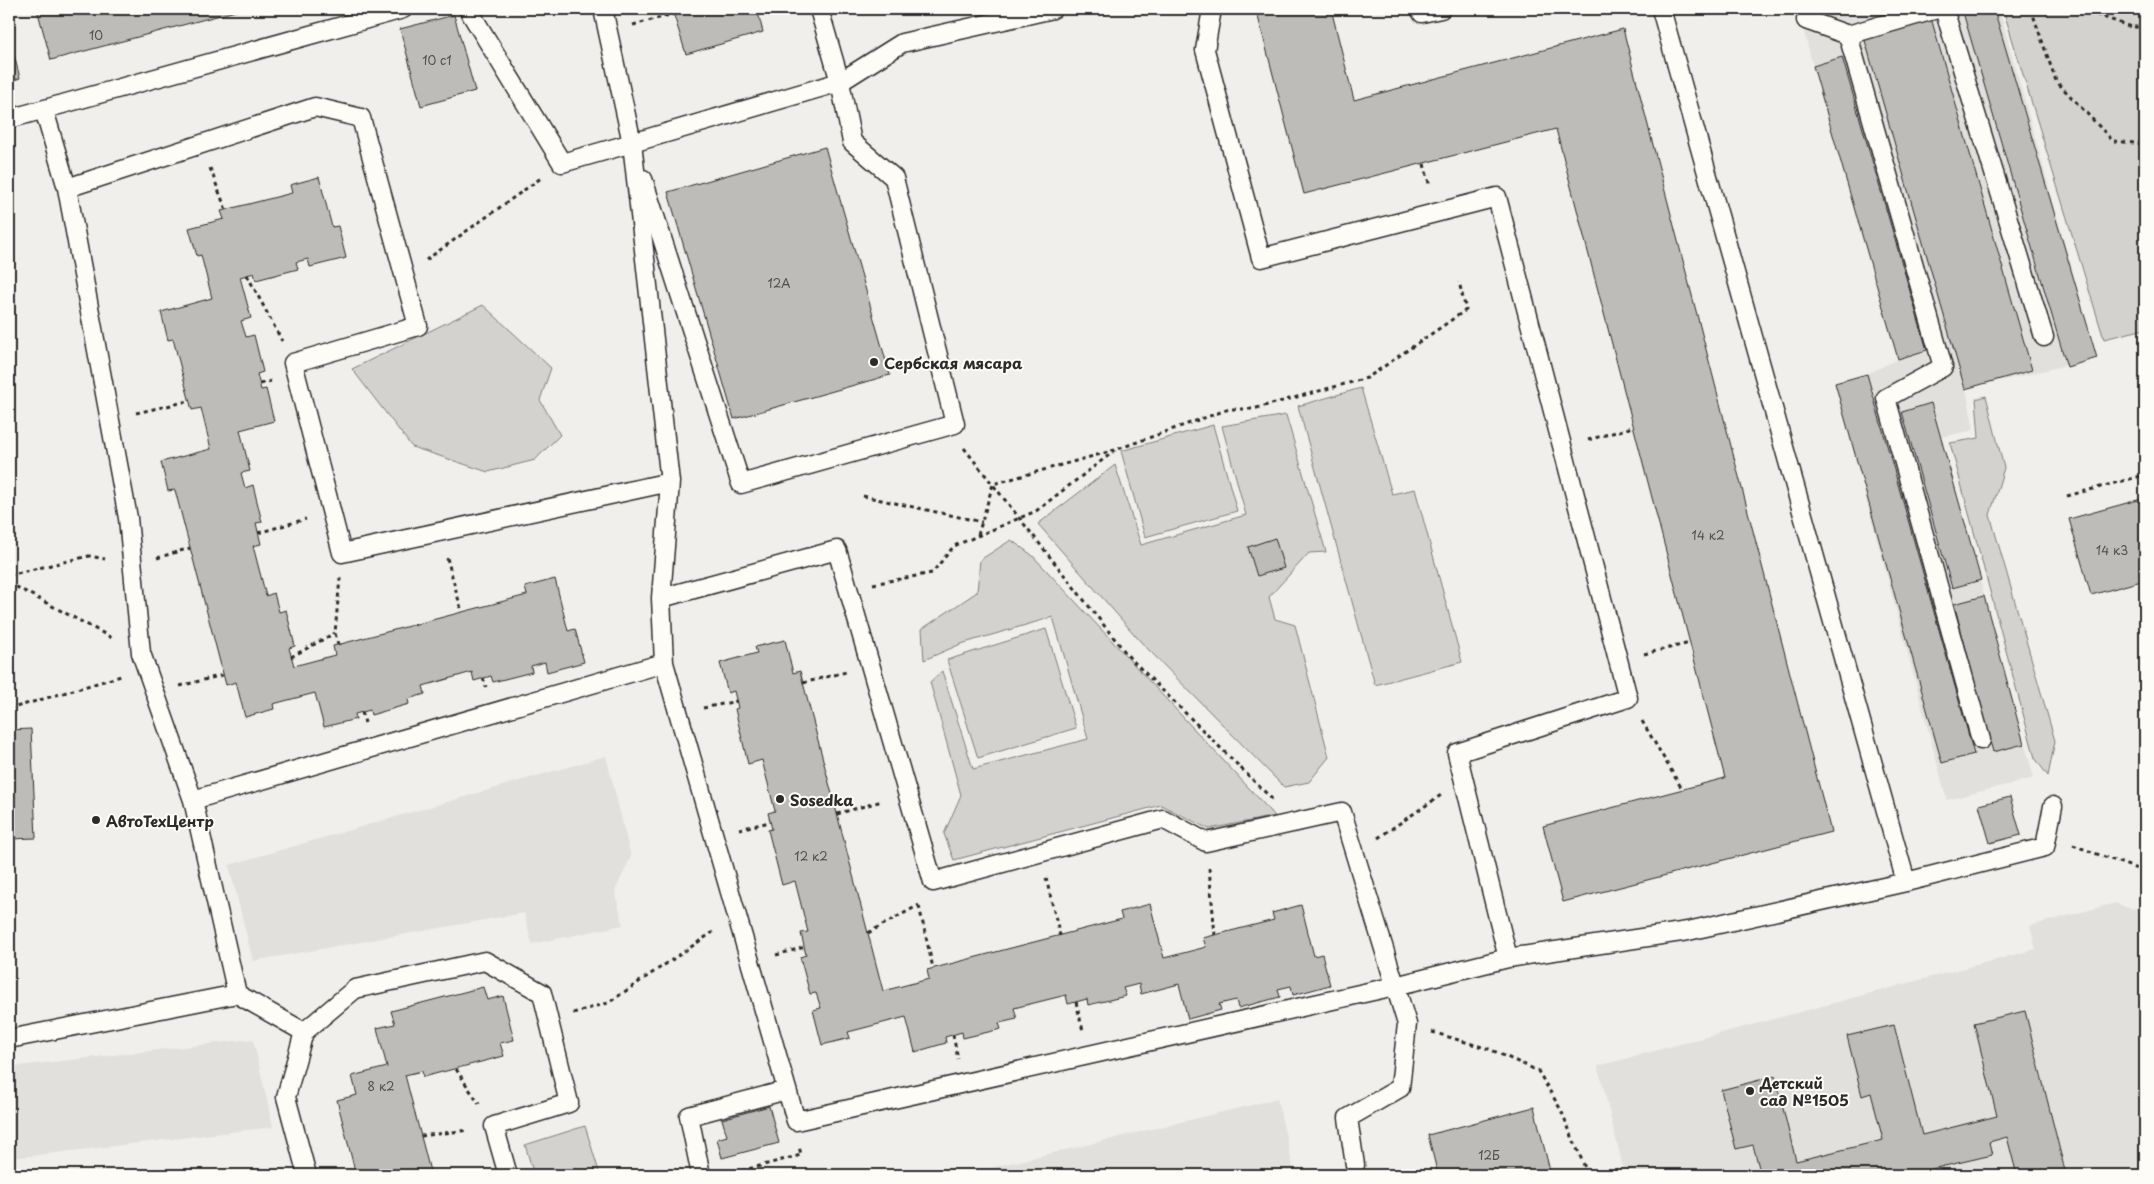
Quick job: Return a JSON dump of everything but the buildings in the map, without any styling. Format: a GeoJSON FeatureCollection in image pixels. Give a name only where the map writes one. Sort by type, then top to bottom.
{"type":"FeatureCollection","features":[{"type":"Feature","properties":{"kind":"lane"},"geometry":{"type":"LineString","coordinates":[[9,119],[403,9]]}},
{"type":"Feature","properties":{"kind":"lane"},"geometry":{"type":"LineString","coordinates":[[468,9],[562,163],[840,82],[902,43],[1054,9]]}},
{"type":"Feature","properties":{"kind":"lane"},"geometry":{"type":"LineString","coordinates":[[604,9],[632,143],[741,484],[955,424],[894,178],[852,142],[840,82],[819,9]]}},
{"type":"Feature","properties":{"kind":"lane"},"geometry":{"type":"LineString","coordinates":[[1212,9],[1205,50],[1261,258],[1497,197],[1628,698],[1457,752],[1508,958]]}},
{"type":"Feature","properties":{"kind":"lane"},"geometry":{"type":"LineString","coordinates":[[1420,9],[1422,13],[1441,9]]}},
{"type":"Feature","properties":{"kind":"lane"},"geometry":{"type":"LineString","coordinates":[[1661,9],[1906,882]]}},
{"type":"Feature","properties":{"kind":"lane"},"geometry":{"type":"LineString","coordinates":[[1806,20],[1848,35],[1937,9]]}},
{"type":"Feature","properties":{"kind":"lane"},"geometry":{"type":"LineString","coordinates":[[1944,9],[2044,337]]}},
{"type":"Feature","properties":{"kind":"lane"},"geometry":{"type":"LineString","coordinates":[[1848,35],[1943,367],[1886,398],[1981,740]]}},
{"type":"Feature","properties":{"kind":"lane"},"geometry":{"type":"LineString","coordinates":[[67,188],[315,107],[361,118],[418,326],[293,363],[342,552],[670,482]]}},
{"type":"Feature","properties":{"kind":"lane"},"geometry":{"type":"LineString","coordinates":[[44,110],[67,188],[128,518],[143,661],[194,800],[237,994]]}},
{"type":"Feature","properties":{"kind":"lane"},"geometry":{"type":"LineString","coordinates":[[632,143],[670,482],[661,598],[664,663],[796,1121],[1395,986],[1508,958],[1688,931],[1906,882],[2045,847],[2053,806]]}},
{"type":"Feature","properties":{"kind":"lane"},"geometry":{"type":"LineString","coordinates":[[661,598],[837,550],[933,882],[1163,819],[1206,842],[1342,812],[1408,1024],[1400,1088],[1348,1118],[1355,1165]]}},
{"type":"Feature","properties":{"kind":"lane"},"geometry":{"type":"LineString","coordinates":[[194,800],[664,663]]}},
{"type":"Feature","properties":{"kind":"lane"},"geometry":{"type":"LineString","coordinates":[[307,1175],[286,1097],[304,1032],[355,989],[485,961],[542,994],[569,1103],[494,1126],[508,1175]]}},
{"type":"Feature","properties":{"kind":"lane"},"geometry":{"type":"LineString","coordinates":[[9,1039],[237,994],[304,1032]]}},
{"type":"Feature","properties":{"kind":"lane"},"geometry":{"type":"LineString","coordinates":[[701,1175],[689,1116],[787,1090]]}},
{"type":"Feature","properties":{"kind":"path"},"geometry":{"type":"LineString","coordinates":[[2031,9],[2056,81],[2113,140],[2145,144]]}},
{"type":"Feature","properties":{"kind":"path"},"geometry":{"type":"LineString","coordinates":[[2081,9],[2131,28],[2145,27]]}},
{"type":"Feature","properties":{"kind":"path"},"geometry":{"type":"LineString","coordinates":[[608,32],[674,14]]}},
{"type":"Feature","properties":{"kind":"path"},"geometry":{"type":"LineString","coordinates":[[202,144],[226,210]]}},
{"type":"Feature","properties":{"kind":"path"},"geometry":{"type":"LineString","coordinates":[[405,275],[562,163]]}},
{"type":"Feature","properties":{"kind":"path"},"geometry":{"type":"LineString","coordinates":[[247,275],[293,363]]}},
{"type":"Feature","properties":{"kind":"path"},"geometry":{"type":"LineString","coordinates":[[993,484],[1115,450],[1229,408],[1253,408],[1368,378],[1466,310],[1459,282]]}},
{"type":"Feature","properties":{"kind":"path"},"geometry":{"type":"LineString","coordinates":[[110,420],[189,401]]}},
{"type":"Feature","properties":{"kind":"path"},"geometry":{"type":"LineString","coordinates":[[955,424],[962,446],[1129,657],[1296,822]]}},
{"type":"Feature","properties":{"kind":"path"},"geometry":{"type":"LineString","coordinates":[[1563,448],[1633,427]]}},
{"type":"Feature","properties":{"kind":"path"},"geometry":{"type":"LineString","coordinates":[[848,588],[932,573],[954,546],[1036,511],[1115,450]]}},
{"type":"Feature","properties":{"kind":"path"},"geometry":{"type":"LineString","coordinates":[[2067,496],[2145,475]]}},
{"type":"Feature","properties":{"kind":"path"},"geometry":{"type":"LineString","coordinates":[[978,535],[993,484]]}},
{"type":"Feature","properties":{"kind":"path"},"geometry":{"type":"LineString","coordinates":[[863,496],[982,522]]}},
{"type":"Feature","properties":{"kind":"path"},"geometry":{"type":"LineString","coordinates":[[258,533],[332,512]]}},
{"type":"Feature","properties":{"kind":"path"},"geometry":{"type":"LineString","coordinates":[[439,532],[462,612]]}},
{"type":"Feature","properties":{"kind":"path"},"geometry":{"type":"LineString","coordinates":[[9,575],[89,556],[132,565],[190,548]]}},
{"type":"Feature","properties":{"kind":"path"},"geometry":{"type":"LineString","coordinates":[[338,645],[335,633],[342,552]]}},
{"type":"Feature","properties":{"kind":"path"},"geometry":{"type":"LineString","coordinates":[[9,583],[143,661]]}},
{"type":"Feature","properties":{"kind":"path"},"geometry":{"type":"LineString","coordinates":[[291,657],[335,633]]}},
{"type":"Feature","properties":{"kind":"path"},"geometry":{"type":"LineString","coordinates":[[1618,660],[1690,643]]}},
{"type":"Feature","properties":{"kind":"path"},"geometry":{"type":"LineString","coordinates":[[9,709],[143,661]]}},
{"type":"Feature","properties":{"kind":"path"},"geometry":{"type":"LineString","coordinates":[[803,683],[870,665]]}},
{"type":"Feature","properties":{"kind":"path"},"geometry":{"type":"LineString","coordinates":[[155,693],[223,675]]}},
{"type":"Feature","properties":{"kind":"path"},"geometry":{"type":"LineString","coordinates":[[1628,698],[1682,789]]}},
{"type":"Feature","properties":{"kind":"path"},"geometry":{"type":"LineString","coordinates":[[678,714],[737,701]]}},
{"type":"Feature","properties":{"kind":"path"},"geometry":{"type":"LineString","coordinates":[[1355,854],[1464,780]]}},
{"type":"Feature","properties":{"kind":"path"},"geometry":{"type":"LineString","coordinates":[[837,814],[908,794]]}},
{"type":"Feature","properties":{"kind":"path"},"geometry":{"type":"LineString","coordinates":[[1206,842],[1215,935]]}},
{"type":"Feature","properties":{"kind":"path"},"geometry":{"type":"LineString","coordinates":[[2045,847],[2064,842],[2145,872]]}},
{"type":"Feature","properties":{"kind":"path"},"geometry":{"type":"LineString","coordinates":[[1039,853],[1060,936]]}},
{"type":"Feature","properties":{"kind":"path"},"geometry":{"type":"LineString","coordinates":[[868,933],[919,905],[933,882]]}},
{"type":"Feature","properties":{"kind":"path"},"geometry":{"type":"LineString","coordinates":[[919,905],[934,968]]}},
{"type":"Feature","properties":{"kind":"path"},"geometry":{"type":"LineString","coordinates":[[572,1013],[608,1003],[737,916]]}},
{"type":"Feature","properties":{"kind":"path"},"geometry":{"type":"LineString","coordinates":[[1408,1024],[1489,1049],[1538,1071],[1561,1110],[1588,1175]]}},
{"type":"Feature","properties":{"kind":"path"},"geometry":{"type":"LineString","coordinates":[[421,1136],[494,1126],[456,1069]]}},
{"type":"Feature","properties":{"kind":"path"},"geometry":{"type":"LineString","coordinates":[[726,1175],[801,1155],[796,1121]]}},
{"type":"Feature","properties":{"kind":"shaded area"},"geometry":{"type":"Polygon","coordinates":[[[1798,9],[1999,9],[2097,358],[1966,389],[1974,430],[1941,437],[2034,778],[1947,800],[1835,383],[1867,374],[1898,359],[1798,9]]]}},
{"type":"Feature","properties":{"kind":"shaded area"},"geometry":{"type":"Polygon","coordinates":[[[2003,9],[2145,9],[2145,329],[2104,339],[2003,9]]]}},
{"type":"Feature","properties":{"kind":"shaded area"},"geometry":{"type":"Polygon","coordinates":[[[483,305],[551,368],[540,400],[560,435],[535,460],[488,472],[412,447],[352,369],[483,305]]]}},
{"type":"Feature","properties":{"kind":"shaded area"},"geometry":{"type":"Polygon","coordinates":[[[1361,388],[1392,494],[1415,489],[1462,662],[1375,685],[1298,406],[1361,388]]]}},
{"type":"Feature","properties":{"kind":"shaded area"},"geometry":{"type":"Polygon","coordinates":[[[1986,396],[2004,468],[1990,515],[2055,741],[2048,776],[2035,758],[1950,443],[1979,438],[1976,399],[1986,396]]]}},
{"type":"Feature","properties":{"kind":"shaded area"},"geometry":{"type":"Polygon","coordinates":[[[1286,415],[1326,552],[1309,553],[1269,597],[1275,619],[1295,625],[1329,757],[1309,782],[1284,787],[1141,642],[1038,524],[1115,465],[1141,545],[1246,515],[1222,426],[1286,415]]]}},
{"type":"Feature","properties":{"kind":"shaded area"},"geometry":{"type":"Polygon","coordinates":[[[1213,425],[1237,511],[1145,537],[1121,451],[1213,425]]]}},
{"type":"Feature","properties":{"kind":"shaded area"},"geometry":{"type":"Polygon","coordinates":[[[1011,540],[1032,555],[1275,816],[1209,829],[1161,805],[954,860],[944,834],[961,795],[930,682],[942,671],[973,769],[1088,739],[1053,617],[961,644],[924,660],[922,629],[977,592],[980,560],[1011,540]]]}},
{"type":"Feature","properties":{"kind":"shaded area"},"geometry":{"type":"Polygon","coordinates":[[[1046,629],[1076,728],[978,758],[947,660],[1046,629]]]}},
{"type":"Feature","properties":{"kind":"shaded area"},"geometry":{"type":"Polygon","coordinates":[[[606,756],[631,857],[615,891],[623,925],[532,944],[524,913],[253,961],[229,865],[606,756]]]}},
{"type":"Feature","properties":{"kind":"shaded area"},"geometry":{"type":"Polygon","coordinates":[[[2115,903],[2131,909],[2145,906],[2145,1175],[1625,1175],[1598,1066],[2036,949],[2030,926],[2115,903]]]}},
{"type":"Feature","properties":{"kind":"shaded area"},"geometry":{"type":"Polygon","coordinates":[[[253,1039],[273,1127],[13,1158],[9,1112],[9,1067],[253,1039]]]}},
{"type":"Feature","properties":{"kind":"shaded area"},"geometry":{"type":"Polygon","coordinates":[[[1277,1099],[1295,1175],[961,1175],[1277,1099]]]}},
{"type":"Feature","properties":{"kind":"shaded area"},"geometry":{"type":"Polygon","coordinates":[[[585,1126],[600,1175],[534,1175],[525,1145],[585,1126]]]}},
{"type":"Feature","properties":{"kind":"place","name":"Сербская мясара"},"geometry":{"type":"Point","coordinates":[874,362]}},
{"type":"Feature","properties":{"kind":"place","name":"Sosedka"},"geometry":{"type":"Point","coordinates":[780,799]}},
{"type":"Feature","properties":{"kind":"place","name":"АвтоТехЦентр"},"geometry":{"type":"Point","coordinates":[96,820]}},
{"type":"Feature","properties":{"kind":"place","name":"Детский сад №1505"},"geometry":{"type":"Point","coordinates":[1750,1091]}}]}
